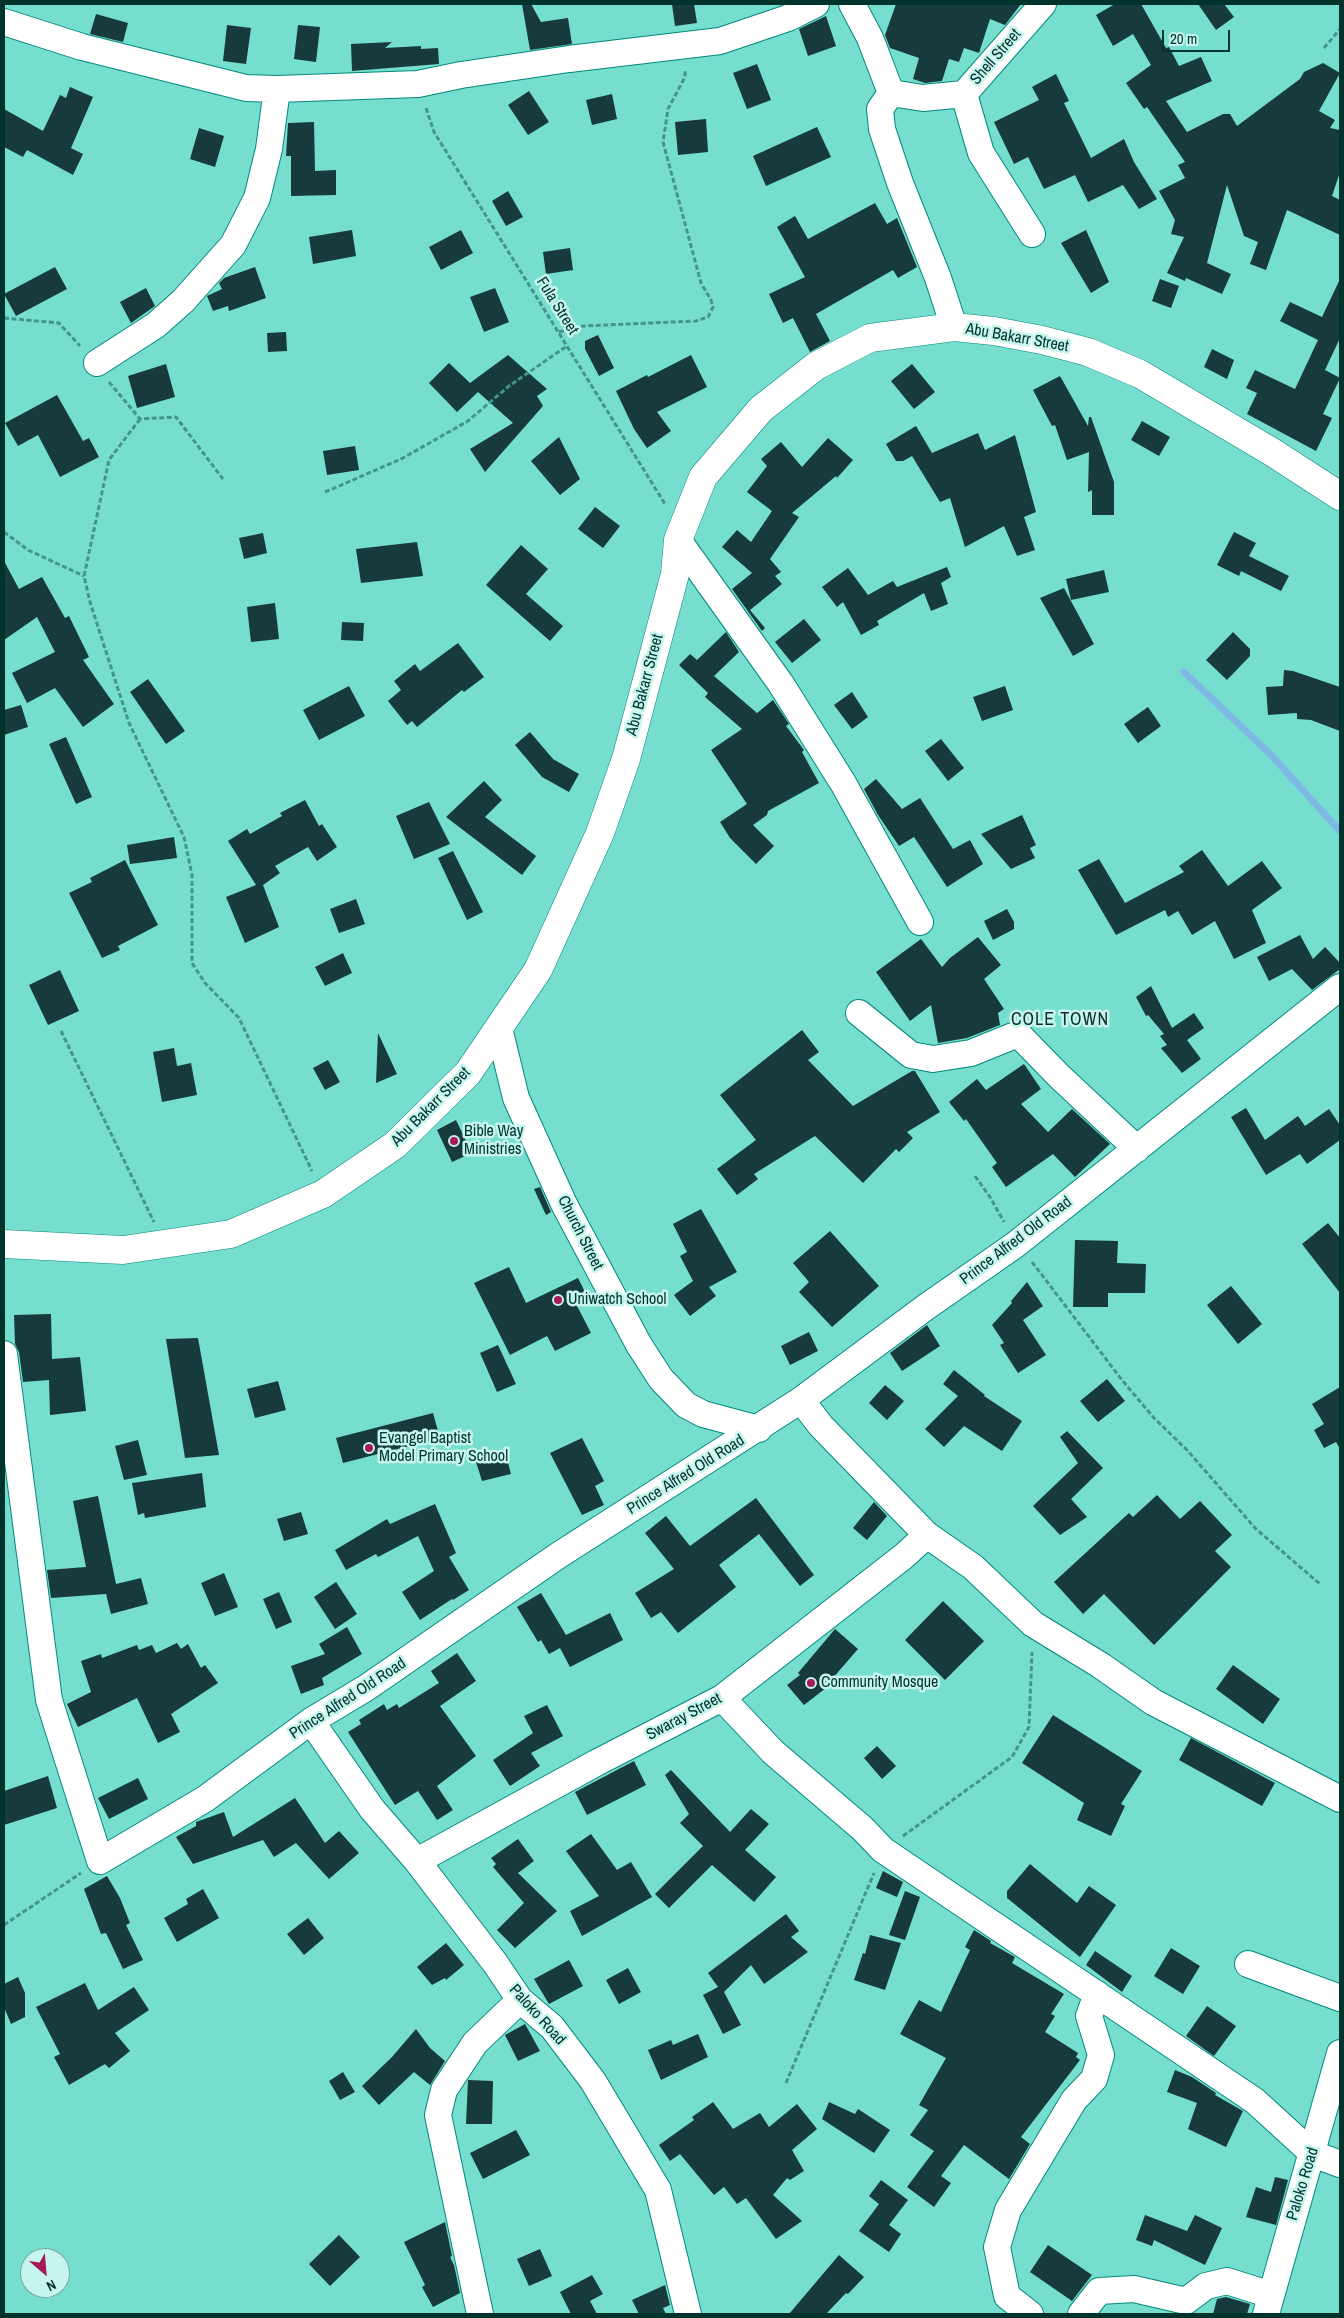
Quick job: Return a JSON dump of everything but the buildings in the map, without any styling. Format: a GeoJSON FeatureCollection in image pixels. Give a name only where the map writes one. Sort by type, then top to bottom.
{"type":"FeatureCollection","features":[{"type":"Feature","properties":{"kind":"street"},"geometry":{"type":"LineString","coordinates":[[4,22],[91,50],[246,88],[277,89],[418,84],[569,59],[720,41],[788,18],[816,4]]}},
{"type":"Feature","properties":{"kind":"street"},"geometry":{"type":"LineString","coordinates":[[852,4],[870,38],[891,93],[880,110],[882,129],[900,183],[938,278],[954,327]]}},
{"type":"Feature","properties":{"kind":"street","name":"Shell Street"},"geometry":{"type":"LineString","coordinates":[[891,93],[922,98],[964,94],[1043,4]]}},
{"type":"Feature","properties":{"kind":"street"},"geometry":{"type":"LineString","coordinates":[[96,364],[156,325],[183,301],[233,244],[258,198],[269,149],[277,89]]}},
{"type":"Feature","properties":{"kind":"street"},"geometry":{"type":"LineString","coordinates":[[964,94],[981,152],[1032,234]]}},
{"type":"Feature","properties":{"kind":"street","name":"Abu Bakarr Street"},"geometry":{"type":"LineString","coordinates":[[4,1244],[123,1250],[231,1234],[323,1194],[395,1144],[468,1073],[538,970],[600,833],[626,759],[675,574],[678,540],[703,478],[762,409],[816,366],[870,338],[954,327],[994,331],[1042,340],[1088,352],[1140,374],[1272,452],[1340,496]]}},
{"type":"Feature","properties":{"kind":"street"},"geometry":{"type":"LineString","coordinates":[[678,540],[791,701],[843,783],[920,922]]}},
{"type":"Feature","properties":{"kind":"street","name":"Prince Alfred Old Road"},"geometry":{"type":"LineString","coordinates":[[100,1861],[205,1799],[310,1721],[374,1683],[559,1555],[759,1429],[801,1400],[926,1307],[1015,1244],[1340,987]]}},
{"type":"Feature","properties":{"kind":"street"},"geometry":{"type":"LineString","coordinates":[[859,1013],[911,1055],[933,1059],[971,1053],[1014,1036],[1020,1036],[1059,1076],[1137,1148]]}},
{"type":"Feature","properties":{"kind":"street","name":"Church Street"},"geometry":{"type":"LineString","coordinates":[[499,1028],[516,1098],[564,1204],[639,1345],[661,1379],[686,1405],[703,1414],[759,1429]]}},
{"type":"Feature","properties":{"kind":"street"},"geometry":{"type":"LineString","coordinates":[[4,1354],[49,1700],[100,1861]]}},
{"type":"Feature","properties":{"kind":"street"},"geometry":{"type":"LineString","coordinates":[[801,1400],[821,1426],[927,1535],[973,1567],[1033,1624],[1153,1702],[1340,1799]]}},
{"type":"Feature","properties":{"kind":"street","name":"Swaray Street"},"geometry":{"type":"LineString","coordinates":[[417,1861],[596,1763],[722,1698],[904,1556],[927,1535]]}},
{"type":"Feature","properties":{"kind":"street"},"geometry":{"type":"LineString","coordinates":[[722,1698],[774,1752],[862,1829],[883,1850],[1255,2101],[1313,2154],[1340,2164]]}},
{"type":"Feature","properties":{"kind":"street","name":"Paloko Road"},"geometry":{"type":"LineString","coordinates":[[310,1721],[372,1809],[417,1861],[495,1963],[520,2000],[552,2027],[593,2081],[658,2190],[688,2314]]}},
{"type":"Feature","properties":{"kind":"street"},"geometry":{"type":"LineString","coordinates":[[1248,1964],[1340,1998]]}},
{"type":"Feature","properties":{"kind":"street"},"geometry":{"type":"LineString","coordinates":[[1030,2314],[1007,2296],[998,2247],[1008,2210],[1074,2100],[1094,2079],[1101,2055],[1089,2016],[1097,1994]]}},
{"type":"Feature","properties":{"kind":"street"},"geometry":{"type":"LineString","coordinates":[[480,2314],[438,2115],[444,2090],[475,2042],[520,2000]]}},
{"type":"Feature","properties":{"kind":"street","name":"Paloko Road"},"geometry":{"type":"LineString","coordinates":[[1269,2305],[1340,2054]]}},
{"type":"Feature","properties":{"kind":"street"},"geometry":{"type":"LineString","coordinates":[[1081,2314],[1099,2290],[1134,2289],[1186,2301],[1206,2286],[1227,2281],[1269,2305]]}},
{"type":"Feature","properties":{"kind":"path"},"geometry":{"type":"LineString","coordinates":[[1324,48],[1340,28]]}},
{"type":"Feature","properties":{"kind":"path"},"geometry":{"type":"LineString","coordinates":[[559,332],[582,326],[696,321],[708,317],[713,307],[701,283],[664,142],[668,109],[685,77],[685,46]]}},
{"type":"Feature","properties":{"kind":"path","name":"Fula Street"},"geometry":{"type":"LineString","coordinates":[[418,84],[434,132],[663,501],[678,540]]}},
{"type":"Feature","properties":{"kind":"path"},"geometry":{"type":"LineString","coordinates":[[4,318],[59,323],[96,364],[140,419]]}},
{"type":"Feature","properties":{"kind":"path"},"geometry":{"type":"LineString","coordinates":[[324,492],[403,458],[468,421],[509,386],[567,346]]}},
{"type":"Feature","properties":{"kind":"path"},"geometry":{"type":"LineString","coordinates":[[222,479],[176,417],[140,419],[109,460],[84,576],[90,602],[129,723],[184,837],[192,875],[192,963],[205,983],[239,1018],[323,1194]]}},
{"type":"Feature","properties":{"kind":"path"},"geometry":{"type":"LineString","coordinates":[[4,532],[28,550],[84,576]]}},
{"type":"Feature","properties":{"kind":"path"},"geometry":{"type":"LineString","coordinates":[[61,1031],[166,1245]]}},
{"type":"Feature","properties":{"kind":"path"},"geometry":{"type":"LineString","coordinates":[[975,1176],[990,1197],[1015,1244],[1039,1270],[1122,1380],[1154,1418],[1187,1450],[1256,1529],[1320,1584]]}},
{"type":"Feature","properties":{"kind":"path"},"geometry":{"type":"LineString","coordinates":[[4,1925],[100,1861]]}},
{"type":"Feature","properties":{"kind":"waterway"},"geometry":{"type":"LineString","coordinates":[[1184,672],[1271,755],[1340,831]]}},
{"type":"Feature","properties":{"kind":"place","name":"Bible Way Ministries"},"geometry":{"type":"Point","coordinates":[454,1141]}},
{"type":"Feature","properties":{"kind":"place","name":"Uniwatch School"},"geometry":{"type":"Point","coordinates":[558,1300]}},
{"type":"Feature","properties":{"kind":"place","name":"Evangel Baptist Model Primary School"},"geometry":{"type":"Point","coordinates":[369,1448]}},
{"type":"Feature","properties":{"kind":"place","name":"Community Mosque"},"geometry":{"type":"Point","coordinates":[811,1683]}},
{"type":"Feature","properties":{"kind":"district","name":"COLE TOWN"},"geometry":{"type":"Point","coordinates":[1060,1020]}}]}
